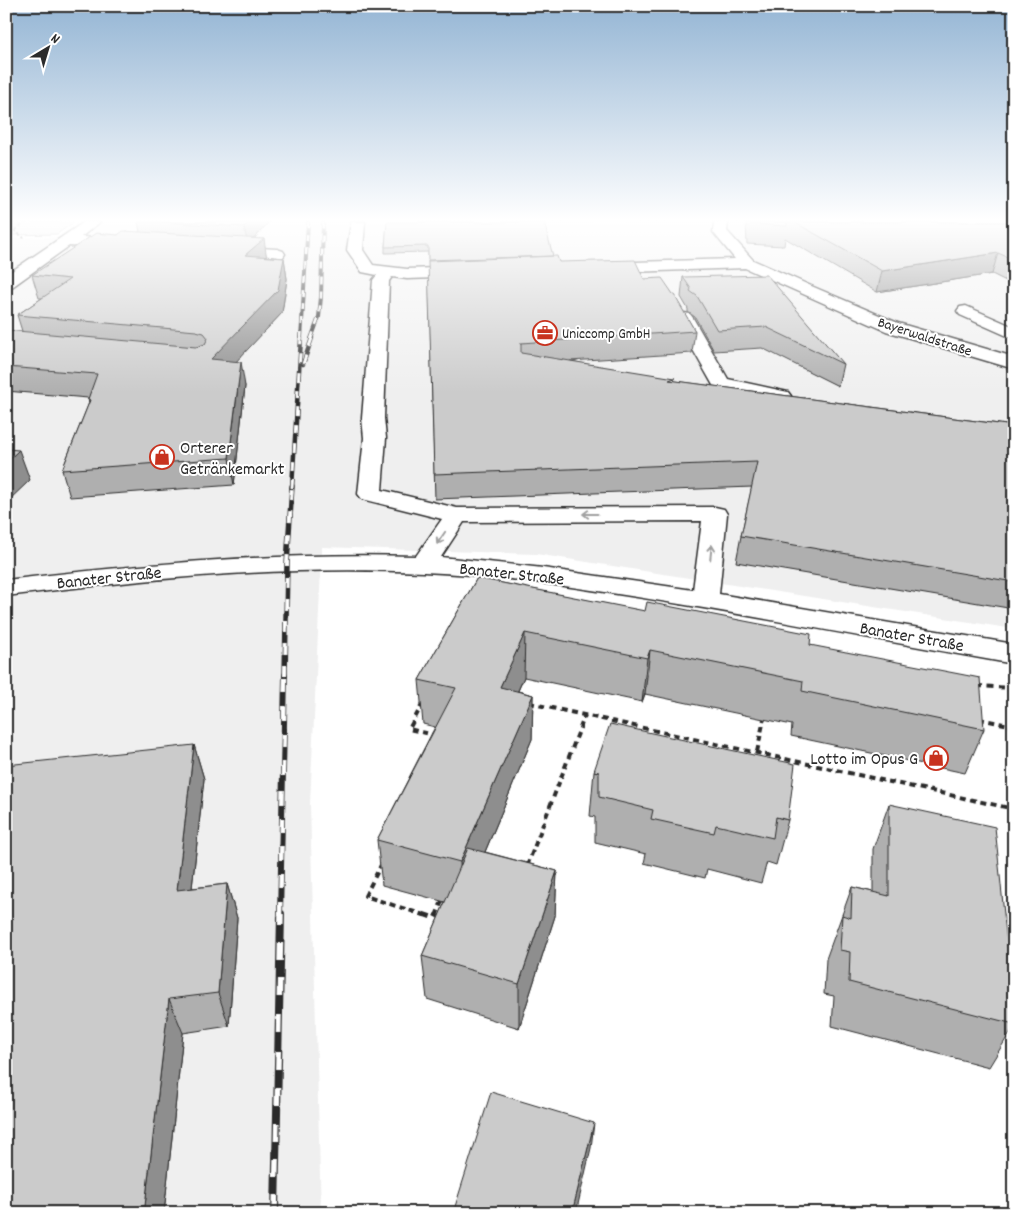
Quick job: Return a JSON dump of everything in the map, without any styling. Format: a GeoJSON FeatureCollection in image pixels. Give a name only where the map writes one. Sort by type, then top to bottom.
{"type":"FeatureCollection","features":[{"type":"Feature","properties":{"kind":"street"},"geometry":{"type":"LineString","coordinates":[[382,279],[373,418],[375,438],[370,494],[456,514],[715,514],[705,600]]}},
{"type":"Feature","properties":{"kind":"street","name":"Bayerwaldstraße"},"geometry":{"type":"LineString","coordinates":[[783,279],[892,327],[1012,362]]}},
{"type":"Feature","properties":{"kind":"street"},"geometry":{"type":"LineString","coordinates":[[679,310],[721,383],[781,396]]}},
{"type":"Feature","properties":{"kind":"street"},"geometry":{"type":"LineString","coordinates":[[966,311],[1014,334]]}},
{"type":"Feature","properties":{"kind":"street"},"geometry":{"type":"LineString","coordinates":[[423,564],[456,514]]}},
{"type":"Feature","properties":{"kind":"street","name":"Banater Straße"},"geometry":{"type":"LineString","coordinates":[[6,588],[192,569],[287,564],[423,564],[506,571],[705,600],[1014,654]]}},
{"type":"Feature","properties":{"kind":"path"},"geometry":{"type":"LineString","coordinates":[[975,686],[1014,688]]}},
{"type":"Feature","properties":{"kind":"path"},"geometry":{"type":"LineString","coordinates":[[427,696],[409,729],[437,736]]}},
{"type":"Feature","properties":{"kind":"path"},"geometry":{"type":"LineString","coordinates":[[523,702],[1014,809]]}},
{"type":"Feature","properties":{"kind":"path"},"geometry":{"type":"LineString","coordinates":[[526,868],[585,715]]}},
{"type":"Feature","properties":{"kind":"path"},"geometry":{"type":"LineString","coordinates":[[975,718],[1014,726]]}},
{"type":"Feature","properties":{"kind":"path"},"geometry":{"type":"LineString","coordinates":[[757,752],[764,719]]}},
{"type":"Feature","properties":{"kind":"path"},"geometry":{"type":"LineString","coordinates":[[736,758],[738,748]]}},
{"type":"Feature","properties":{"kind":"path"},"geometry":{"type":"LineString","coordinates":[[383,861],[365,896],[435,918],[442,901]]}},
{"type":"Feature","properties":{"kind":"shaded area"},"geometry":{"type":"Polygon","coordinates":[[[6,279],[1014,279],[1014,629],[536,554],[322,547],[310,804],[321,1213],[6,1213],[6,279]]]}},
{"type":"Feature","properties":{"kind":"building"},"geometry":{"type":"Polygon","coordinates":[[[70,279],[280,279],[278,290],[211,359],[241,362],[229,458],[62,470],[90,400],[88,399],[97,374],[6,367],[6,330],[196,347],[205,344],[208,338],[204,333],[196,331],[17,315],[70,279]]]}},
{"type":"Feature","properties":{"kind":"building"},"geometry":{"type":"Polygon","coordinates":[[[429,279],[663,279],[676,296],[695,331],[521,343],[521,353],[675,378],[669,380],[1014,426],[1014,582],[741,536],[757,462],[434,474],[429,279]]]}},
{"type":"Feature","properties":{"kind":"building"},"geometry":{"type":"Polygon","coordinates":[[[684,279],[770,279],[843,364],[766,327],[717,330],[697,296],[690,291],[691,289],[684,279]]]}},
{"type":"Feature","properties":{"kind":"building"},"geometry":{"type":"Polygon","coordinates":[[[6,449],[19,450],[6,462],[6,449]]]}},
{"type":"Feature","properties":{"kind":"building"},"geometry":{"type":"Polygon","coordinates":[[[477,578],[645,611],[647,602],[811,634],[810,645],[980,678],[984,729],[802,691],[803,681],[650,650],[647,658],[525,633],[500,687],[533,695],[460,862],[377,840],[456,688],[419,680],[477,578]]]}},
{"type":"Feature","properties":{"kind":"building"},"geometry":{"type":"Polygon","coordinates":[[[610,724],[795,764],[788,820],[776,817],[773,838],[716,825],[714,833],[651,819],[653,810],[599,797],[599,772],[594,771],[610,724]]]}},
{"type":"Feature","properties":{"kind":"building"},"geometry":{"type":"Polygon","coordinates":[[[194,745],[177,890],[227,884],[218,993],[169,999],[145,1206],[100,1213],[6,1213],[6,765],[194,745]]]}},
{"type":"Feature","properties":{"kind":"building"},"geometry":{"type":"Polygon","coordinates":[[[889,804],[995,827],[1014,1024],[849,982],[850,952],[840,950],[842,915],[851,918],[852,887],[889,896],[889,804]]]}},
{"type":"Feature","properties":{"kind":"building"},"geometry":{"type":"Polygon","coordinates":[[[468,848],[557,871],[519,984],[422,956],[468,848]]]}},
{"type":"Feature","properties":{"kind":"building"},"geometry":{"type":"Polygon","coordinates":[[[491,1092],[594,1123],[572,1213],[453,1213],[491,1092]]]}},
{"type":"Feature","properties":{"kind":"railway"},"geometry":{"type":"LineString","coordinates":[[301,339],[305,279]]}},
{"type":"Feature","properties":{"kind":"railway"},"geometry":{"type":"LineString","coordinates":[[311,339],[319,317],[321,279]]}},
{"type":"Feature","properties":{"kind":"railway"},"geometry":{"type":"LineString","coordinates":[[292,488],[301,338]]}},
{"type":"Feature","properties":{"kind":"railway"},"geometry":{"type":"LineString","coordinates":[[303,364],[312,338]]}},
{"type":"Feature","properties":{"kind":"railway"},"geometry":{"type":"LineString","coordinates":[[285,676],[287,564],[292,486]]}},
{"type":"Feature","properties":{"kind":"railway"},"geometry":{"type":"LineString","coordinates":[[280,916],[285,675]]}},
{"type":"Feature","properties":{"kind":"railway"},"geometry":{"type":"LineString","coordinates":[[275,1213],[281,914]]}},
{"type":"Feature","properties":{"kind":"place","name":"Uniccomp GmbH"},"geometry":{"type":"Point","coordinates":[545,333]}},
{"type":"Feature","properties":{"kind":"place","name":"Orterer Getränkemarkt"},"geometry":{"type":"Point","coordinates":[162,457]}},
{"type":"Feature","properties":{"kind":"place","name":"Lotto im Opus G"},"geometry":{"type":"Point","coordinates":[936,758]}}]}
